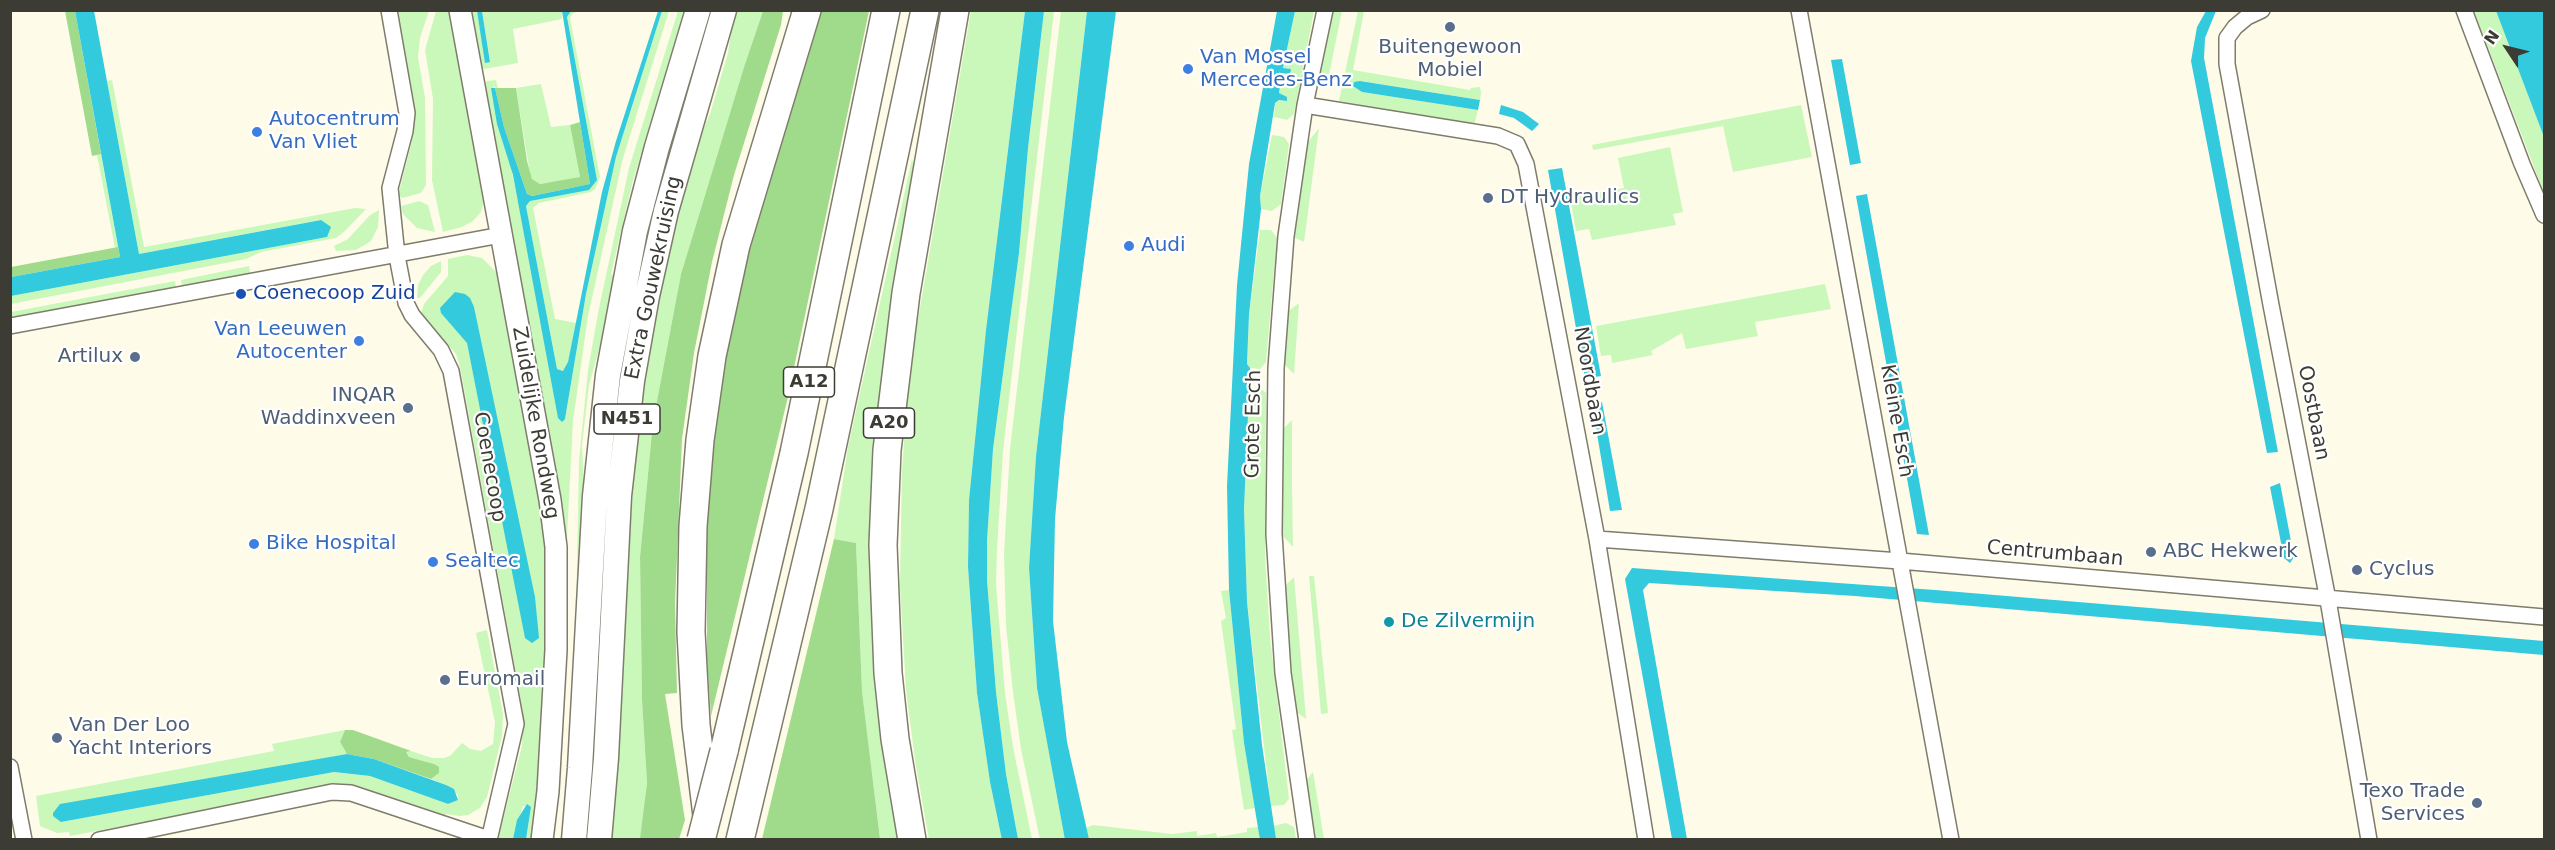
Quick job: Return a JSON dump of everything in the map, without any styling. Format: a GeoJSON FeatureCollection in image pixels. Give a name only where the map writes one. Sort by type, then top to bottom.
{"type":"FeatureCollection","features":[{"type":"Feature","properties":{"kind":"highway"},"geometry":{"type":"LineString","coordinates":[[711,840],[696,725],[692,632],[693,526],[700,440],[712,356],[736,245],[807,10]]}},
{"type":"Feature","properties":{"kind":"highway","name":"A12"},"geometry":{"type":"LineString","coordinates":[[701,840],[789,474],[886,10]]}},
{"type":"Feature","properties":{"kind":"highway","name":"A12"},"geometry":{"type":"LineString","coordinates":[[740,840],[819,509],[925,10]]}},
{"type":"Feature","properties":{"kind":"highway","name":"A20"},"geometry":{"type":"LineString","coordinates":[[912,840],[895,739],[888,673],[884,582],[885,484],[899,339],[955,10]]}},
{"type":"Feature","properties":{"kind":"main road","name":"Zuidelijke Rondweg"},"geometry":{"type":"LineString","coordinates":[[460,10],[550,500],[556,547],[556,650],[548,791],[542,840]]}},
{"type":"Feature","properties":{"kind":"main road","name":"Extra Gouwekruising"},"geometry":{"type":"LineString","coordinates":[[574,840],[581,758],[594,504],[608,375],[635,231],[657,147],[698,10]]}},
{"type":"Feature","properties":{"kind":"main road","name":"Extra Gouwekruising"},"geometry":{"type":"LineString","coordinates":[[599,840],[607,738],[619,496],[632,381],[647,296],[668,201],[724,10]]}},
{"type":"Feature","properties":{"kind":"street","name":"Coenecoop"},"geometry":{"type":"LineString","coordinates":[[99,840],[332,792],[351,793],[489,839],[516,724],[451,370],[441,350],[412,315],[406,303],[390,188],[405,131],[407,113],[389,10]]}},
{"type":"Feature","properties":{"kind":"street","name":"Grote Esch"},"geometry":{"type":"LineString","coordinates":[[1306,840],[1283,674],[1274,534],[1276,368],[1286,236],[1305,105],[1325,10]]}},
{"type":"Feature","properties":{"kind":"street","name":"Kleine Esch"},"geometry":{"type":"LineString","coordinates":[[1799,10],[1951,840]]}},
{"type":"Feature","properties":{"kind":"street","name":"Oostbaan"},"geometry":{"type":"LineString","coordinates":[[2262,10],[2247,17],[2227,38],[2227,64],[2336,641],[2369,840]]}},
{"type":"Feature","properties":{"kind":"street"},"geometry":{"type":"LineString","coordinates":[[2464,10],[2522,164],[2544,215]]}},
{"type":"Feature","properties":{"kind":"street","name":"Noordbaan"},"geometry":{"type":"LineString","coordinates":[[1305,105],[1498,136],[1516,144],[1526,164],[1597,539],[1646,840]]}},
{"type":"Feature","properties":{"kind":"street"},"geometry":{"type":"LineString","coordinates":[[10,326],[501,235]]}},
{"type":"Feature","properties":{"kind":"street","name":"Centrumbaan"},"geometry":{"type":"LineString","coordinates":[[1597,539],[1900,561],[2544,617]]}},
{"type":"Feature","properties":{"kind":"street"},"geometry":{"type":"LineString","coordinates":[[10,767],[24,840]]}},
{"type":"Feature","properties":{"kind":"green space"},"geometry":{"type":"Polygon","coordinates":[[[65,11],[75,11],[101,154],[92,156],[65,11]]]}},
{"type":"Feature","properties":{"kind":"green space"},"geometry":{"type":"Polygon","coordinates":[[[394,11],[429,11],[420,38],[418,57],[425,98],[426,185],[421,193],[402,198],[399,196],[400,188],[412,141],[413,112],[394,11]]]}},
{"type":"Feature","properties":{"kind":"green space"},"geometry":{"type":"Polygon","coordinates":[[[436,11],[452,11],[462,70],[460,74],[462,85],[467,90],[484,200],[481,212],[473,221],[462,227],[443,232],[432,180],[433,99],[425,50],[436,11]]]}},
{"type":"Feature","properties":{"kind":"green space"},"geometry":{"type":"Polygon","coordinates":[[[467,11],[477,11],[486,63],[490,61],[482,11],[562,11],[562,19],[513,29],[518,63],[484,69],[477,66],[467,11]]]}},
{"type":"Feature","properties":{"kind":"green space"},"geometry":{"type":"Polygon","coordinates":[[[571,11],[580,11],[573,13],[570,18],[600,177],[595,189],[591,192],[539,203],[533,208],[555,319],[576,323],[567,368],[564,371],[557,369],[526,206],[530,201],[597,180],[567,17],[571,11]]]}},
{"type":"Feature","properties":{"kind":"green space"},"geometry":{"type":"Polygon","coordinates":[[[662,11],[669,11],[623,158],[588,316],[573,421],[567,537],[565,537],[481,87],[487,81],[496,80],[498,89],[493,86],[503,143],[510,163],[565,419],[586,294],[616,157],[662,11]]]}},
{"type":"Feature","properties":{"kind":"green space"},"geometry":{"type":"Polygon","coordinates":[[[678,11],[684,11],[632,184],[611,274],[614,276],[605,328],[589,385],[582,445],[584,490],[575,682],[563,839],[561,840],[576,620],[579,460],[588,370],[629,168],[678,11]]]}},
{"type":"Feature","properties":{"kind":"green space"},"geometry":{"type":"Polygon","coordinates":[[[734,11],[763,11],[681,274],[653,422],[640,557],[642,700],[647,783],[641,836],[640,839],[608,840],[631,472],[646,355],[687,165],[710,114],[728,53],[734,11]]]}},
{"type":"Feature","properties":{"kind":"green space"},"geometry":{"type":"Polygon","coordinates":[[[763,11],[783,11],[781,25],[734,175],[712,262],[694,353],[682,439],[675,604],[677,693],[665,694],[685,820],[679,839],[640,839],[647,783],[642,700],[640,557],[653,422],[681,274],[763,11]]]}},
{"type":"Feature","properties":{"kind":"green space"},"geometry":{"type":"Polygon","coordinates":[[[821,11],[869,11],[787,401],[711,716],[707,658],[707,527],[713,447],[727,347],[744,270],[821,11]]]}},
{"type":"Feature","properties":{"kind":"green space"},"geometry":{"type":"Polygon","coordinates":[[[971,11],[1025,11],[986,330],[969,500],[968,567],[977,693],[990,782],[1002,839],[929,840],[906,690],[900,586],[902,471],[908,386],[916,331],[971,11]]]}},
{"type":"Feature","properties":{"kind":"green space"},"geometry":{"type":"Polygon","coordinates":[[[1044,11],[1054,11],[1003,451],[997,550],[996,584],[1005,693],[1013,747],[1032,839],[1018,839],[1006,774],[996,692],[987,580],[987,541],[993,449],[1019,253],[1028,148],[1044,11]]]}},
{"type":"Feature","properties":{"kind":"green space"},"geometry":{"type":"Polygon","coordinates":[[[1061,11],[1087,11],[1036,456],[1029,568],[1037,688],[1065,839],[1040,840],[1021,749],[1013,692],[1006,626],[1004,554],[1010,449],[1061,11]]]}},
{"type":"Feature","properties":{"kind":"green space"},"geometry":{"type":"Polygon","coordinates":[[[1295,11],[1314,11],[1294,114],[1287,120],[1274,117],[1275,103],[1279,100],[1286,101],[1279,93],[1282,73],[1291,69],[1283,68],[1295,11]]]}},
{"type":"Feature","properties":{"kind":"green space"},"geometry":{"type":"Polygon","coordinates":[[[1331,11],[1342,11],[1326,89],[1322,82],[1320,66],[1331,11]]]}},
{"type":"Feature","properties":{"kind":"green space"},"geometry":{"type":"Polygon","coordinates":[[[1358,11],[1364,11],[1353,70],[1470,90],[1480,87],[1481,93],[1480,100],[1361,81],[1355,82],[1354,86],[1362,92],[1478,110],[1474,125],[1339,101],[1358,11]]]}},
{"type":"Feature","properties":{"kind":"green space"},"geometry":{"type":"Polygon","coordinates":[[[2474,11],[2496,11],[2544,137],[2544,193],[2474,11]]]}},
{"type":"Feature","properties":{"kind":"green space"},"geometry":{"type":"Polygon","coordinates":[[[112,80],[144,247],[355,208],[366,209],[336,238],[261,252],[246,259],[11,304],[11,296],[327,237],[320,220],[139,254],[107,81],[112,80]]]}},
{"type":"Feature","properties":{"kind":"green space"},"geometry":{"type":"Polygon","coordinates":[[[541,84],[551,127],[570,125],[580,177],[572,180],[540,184],[532,179],[530,174],[516,88],[541,84]]]}},
{"type":"Feature","properties":{"kind":"green space"},"geometry":{"type":"Polygon","coordinates":[[[495,88],[516,88],[527,161],[532,179],[540,184],[580,177],[570,125],[580,122],[590,184],[532,196],[527,194],[504,127],[495,88]]]}},
{"type":"Feature","properties":{"kind":"green space"},"geometry":{"type":"Polygon","coordinates":[[[1801,105],[1812,157],[1733,172],[1723,126],[1593,150],[1592,145],[1801,105]]]}},
{"type":"Feature","properties":{"kind":"green space"},"geometry":{"type":"Polygon","coordinates":[[[1319,128],[1304,242],[1293,237],[1305,150],[1319,128]]]}},
{"type":"Feature","properties":{"kind":"green space"},"geometry":{"type":"Polygon","coordinates":[[[1272,135],[1284,137],[1289,144],[1281,204],[1272,211],[1261,209],[1260,196],[1272,135]]]}},
{"type":"Feature","properties":{"kind":"green space"},"geometry":{"type":"Polygon","coordinates":[[[1670,147],[1683,212],[1673,214],[1676,225],[1592,240],[1589,229],[1576,231],[1570,198],[1624,188],[1618,158],[1670,147]]]}},
{"type":"Feature","properties":{"kind":"green space"},"geometry":{"type":"Polygon","coordinates":[[[101,154],[118,247],[115,248],[97,155],[101,154]]]}},
{"type":"Feature","properties":{"kind":"green space"},"geometry":{"type":"Polygon","coordinates":[[[912,159],[915,171],[890,318],[900,839],[880,839],[862,691],[856,543],[834,539],[848,447],[912,159]]]}},
{"type":"Feature","properties":{"kind":"green space"},"geometry":{"type":"Polygon","coordinates":[[[419,201],[428,205],[435,232],[417,228],[403,214],[401,206],[419,201]]]}},
{"type":"Feature","properties":{"kind":"green space"},"geometry":{"type":"Polygon","coordinates":[[[379,210],[378,227],[371,241],[356,250],[336,251],[334,246],[348,239],[370,215],[379,210]]]}},
{"type":"Feature","properties":{"kind":"green space"},"geometry":{"type":"Polygon","coordinates":[[[1260,230],[1271,230],[1277,238],[1266,362],[1260,369],[1250,368],[1247,364],[1249,314],[1260,230]]]}},
{"type":"Feature","properties":{"kind":"green space"},"geometry":{"type":"Polygon","coordinates":[[[118,247],[120,257],[11,277],[11,267],[118,247]]]}},
{"type":"Feature","properties":{"kind":"green space"},"geometry":{"type":"Polygon","coordinates":[[[467,255],[482,258],[498,274],[543,503],[549,616],[541,757],[533,839],[526,839],[531,807],[523,806],[513,839],[498,839],[522,746],[523,711],[460,367],[456,354],[421,314],[424,304],[448,276],[448,259],[467,255]],[[474,307],[467,343],[497,487],[474,307]]]}},
{"type":"Feature","properties":{"kind":"green space"},"geometry":{"type":"Polygon","coordinates":[[[441,261],[441,272],[420,298],[417,298],[418,285],[423,275],[431,266],[441,261]]]}},
{"type":"Feature","properties":{"kind":"green space"},"geometry":{"type":"Polygon","coordinates":[[[249,266],[250,273],[182,287],[181,280],[249,266]]]}},
{"type":"Feature","properties":{"kind":"green space"},"geometry":{"type":"Polygon","coordinates":[[[175,281],[176,288],[11,319],[11,312],[175,281]]]}},
{"type":"Feature","properties":{"kind":"green space"},"geometry":{"type":"Polygon","coordinates":[[[1825,284],[1831,309],[1755,322],[1758,336],[1686,349],[1682,333],[1651,351],[1653,355],[1612,363],[1611,355],[1601,356],[1596,326],[1825,284]]]}},
{"type":"Feature","properties":{"kind":"green space"},"geometry":{"type":"Polygon","coordinates":[[[1299,303],[1294,374],[1284,364],[1287,312],[1299,303]]]}},
{"type":"Feature","properties":{"kind":"green space"},"geometry":{"type":"Polygon","coordinates":[[[1259,387],[1266,393],[1265,556],[1270,637],[1289,799],[1284,805],[1271,806],[1247,602],[1244,509],[1249,389],[1259,387]]]}},
{"type":"Feature","properties":{"kind":"green space"},"geometry":{"type":"Polygon","coordinates":[[[1292,420],[1293,547],[1283,536],[1282,430],[1292,420]]]}},
{"type":"Feature","properties":{"kind":"green space"},"geometry":{"type":"Polygon","coordinates":[[[834,539],[856,543],[862,691],[880,839],[762,839],[834,539]]]}},
{"type":"Feature","properties":{"kind":"green space"},"geometry":{"type":"Polygon","coordinates":[[[1309,576],[1314,576],[1328,713],[1321,714],[1309,576]]]}},
{"type":"Feature","properties":{"kind":"green space"},"geometry":{"type":"Polygon","coordinates":[[[1294,577],[1306,719],[1295,711],[1291,674],[1284,587],[1294,577]]]}},
{"type":"Feature","properties":{"kind":"green space"},"geometry":{"type":"Polygon","coordinates":[[[1229,590],[1244,743],[1255,808],[1244,810],[1232,730],[1236,729],[1221,621],[1226,618],[1221,591],[1229,590]]]}},
{"type":"Feature","properties":{"kind":"green space"},"geometry":{"type":"Polygon","coordinates":[[[487,630],[503,714],[502,736],[487,797],[480,808],[468,815],[446,814],[445,818],[370,791],[353,788],[327,788],[70,836],[69,832],[57,833],[40,826],[36,796],[274,751],[272,744],[345,730],[340,742],[347,754],[180,785],[61,822],[334,772],[370,776],[448,804],[458,800],[458,795],[446,785],[431,779],[439,773],[434,764],[409,757],[406,752],[411,751],[432,758],[444,758],[450,756],[462,743],[470,749],[481,751],[493,744],[495,722],[476,633],[487,630]]]}},
{"type":"Feature","properties":{"kind":"green space"},"geometry":{"type":"Polygon","coordinates":[[[345,730],[353,730],[411,751],[406,752],[409,757],[434,764],[439,767],[439,773],[431,779],[374,759],[347,754],[340,742],[345,730]]]}},
{"type":"Feature","properties":{"kind":"green space"},"geometry":{"type":"Polygon","coordinates":[[[1313,772],[1324,839],[1313,839],[1304,783],[1313,772]]]}},
{"type":"Feature","properties":{"kind":"green space"},"geometry":{"type":"Polygon","coordinates":[[[1286,823],[1294,827],[1296,839],[1276,839],[1273,826],[1286,823]]]}},
{"type":"Feature","properties":{"kind":"green space"},"geometry":{"type":"Polygon","coordinates":[[[1093,825],[1172,834],[1197,831],[1197,836],[1216,833],[1217,837],[1247,832],[1247,828],[1258,827],[1260,839],[1089,839],[1086,828],[1093,825]]]}},
{"type":"Feature","properties":{"kind":"water"},"geometry":{"type":"Polygon","coordinates":[[[75,11],[94,11],[139,254],[321,220],[331,227],[327,237],[11,296],[11,277],[120,257],[75,11]]]}},
{"type":"Feature","properties":{"kind":"water"},"geometry":{"type":"Polygon","coordinates":[[[477,11],[482,11],[490,62],[485,63],[477,11]]]}},
{"type":"Feature","properties":{"kind":"water"},"geometry":{"type":"Polygon","coordinates":[[[562,11],[571,11],[567,17],[597,180],[589,190],[530,201],[526,206],[557,369],[563,371],[568,362],[602,192],[616,141],[658,11],[662,11],[616,157],[586,294],[565,419],[562,422],[558,418],[513,175],[497,124],[491,88],[495,88],[504,127],[527,194],[532,196],[590,184],[562,11]]]}},
{"type":"Feature","properties":{"kind":"water"},"geometry":{"type":"Polygon","coordinates":[[[1025,11],[1044,11],[1028,148],[1019,253],[993,449],[987,541],[987,580],[996,692],[1006,774],[1018,839],[1002,840],[990,782],[977,693],[968,567],[969,500],[986,330],[1025,11]]]}},
{"type":"Feature","properties":{"kind":"water"},"geometry":{"type":"Polygon","coordinates":[[[1087,11],[1116,11],[1064,417],[1055,519],[1053,621],[1067,742],[1089,839],[1065,840],[1037,688],[1029,568],[1036,456],[1087,11]]]}},
{"type":"Feature","properties":{"kind":"water"},"geometry":{"type":"Polygon","coordinates":[[[1277,11],[1295,11],[1283,68],[1291,69],[1290,74],[1282,73],[1279,93],[1287,97],[1287,101],[1279,100],[1275,103],[1260,196],[1261,209],[1249,314],[1247,364],[1250,368],[1244,509],[1247,602],[1262,745],[1276,839],[1260,840],[1244,743],[1229,590],[1227,486],[1237,285],[1249,164],[1277,11]]]}},
{"type":"Feature","properties":{"kind":"water"},"geometry":{"type":"Polygon","coordinates":[[[2206,11],[2216,11],[2205,38],[2204,58],[2278,452],[2267,453],[2191,61],[2197,27],[2206,11]]]}},
{"type":"Feature","properties":{"kind":"water"},"geometry":{"type":"Polygon","coordinates":[[[2496,11],[2544,11],[2544,137],[2496,11]]]}},
{"type":"Feature","properties":{"kind":"water"},"geometry":{"type":"Polygon","coordinates":[[[1842,59],[1861,163],[1850,165],[1831,60],[1842,59]]]}},
{"type":"Feature","properties":{"kind":"water"},"geometry":{"type":"Polygon","coordinates":[[[1360,81],[1480,100],[1478,110],[1362,92],[1353,86],[1354,82],[1360,81]]]}},
{"type":"Feature","properties":{"kind":"water"},"geometry":{"type":"Polygon","coordinates":[[[1501,105],[1523,112],[1539,124],[1532,131],[1514,118],[1499,114],[1501,105]]]}},
{"type":"Feature","properties":{"kind":"water"},"geometry":{"type":"Polygon","coordinates":[[[1562,168],[1601,376],[1585,379],[1548,170],[1562,168]]]}},
{"type":"Feature","properties":{"kind":"water"},"geometry":{"type":"Polygon","coordinates":[[[1867,194],[1929,535],[1917,534],[1856,196],[1867,194]]]}},
{"type":"Feature","properties":{"kind":"water"},"geometry":{"type":"Polygon","coordinates":[[[455,292],[465,294],[470,298],[474,307],[535,597],[539,638],[532,643],[525,638],[467,343],[441,313],[440,308],[455,292]]]}},
{"type":"Feature","properties":{"kind":"water"},"geometry":{"type":"Polygon","coordinates":[[[1602,402],[1622,510],[1610,511],[1592,404],[1602,402]]]}},
{"type":"Feature","properties":{"kind":"water"},"geometry":{"type":"Polygon","coordinates":[[[2280,483],[2294,557],[2290,563],[2284,558],[2270,487],[2280,483]]]}},
{"type":"Feature","properties":{"kind":"water"},"geometry":{"type":"Polygon","coordinates":[[[1632,568],[1935,590],[2544,641],[2544,655],[1855,596],[1649,583],[1643,590],[1687,839],[1672,839],[1625,579],[1632,568]]]}},
{"type":"Feature","properties":{"kind":"water"},"geometry":{"type":"Polygon","coordinates":[[[347,754],[374,759],[446,785],[454,789],[458,800],[448,804],[370,776],[334,772],[61,822],[53,816],[60,804],[347,754]]]}},
{"type":"Feature","properties":{"kind":"water"},"geometry":{"type":"Polygon","coordinates":[[[527,804],[531,807],[526,839],[513,839],[517,820],[527,804]]]}},
{"type":"Feature","properties":{"kind":"place","name":"Buitengewoon Mobiel"},"geometry":{"type":"Point","coordinates":[1450,27]}},
{"type":"Feature","properties":{"kind":"place","name":"Van Mossel Mercedes-Benz"},"geometry":{"type":"Point","coordinates":[1188,69]}},
{"type":"Feature","properties":{"kind":"place","name":"Autocentrum Van Vliet"},"geometry":{"type":"Point","coordinates":[257,132]}},
{"type":"Feature","properties":{"kind":"place","name":"DT Hydraulics"},"geometry":{"type":"Point","coordinates":[1488,198]}},
{"type":"Feature","properties":{"kind":"place","name":"Audi"},"geometry":{"type":"Point","coordinates":[1129,246]}},
{"type":"Feature","properties":{"kind":"place","name":"Coenecoop Zuid"},"geometry":{"type":"Point","coordinates":[241,294]}},
{"type":"Feature","properties":{"kind":"place","name":"Van Leeuwen Autocenter"},"geometry":{"type":"Point","coordinates":[359,341]}},
{"type":"Feature","properties":{"kind":"place","name":"Artilux"},"geometry":{"type":"Point","coordinates":[135,357]}},
{"type":"Feature","properties":{"kind":"place","name":"INQAR Waddinxveen"},"geometry":{"type":"Point","coordinates":[408,408]}},
{"type":"Feature","properties":{"kind":"place","name":"Bike Hospital"},"geometry":{"type":"Point","coordinates":[254,544]}},
{"type":"Feature","properties":{"kind":"place","name":"ABC Hekwerk"},"geometry":{"type":"Point","coordinates":[2151,552]}},
{"type":"Feature","properties":{"kind":"place","name":"Sealtec"},"geometry":{"type":"Point","coordinates":[433,562]}},
{"type":"Feature","properties":{"kind":"place","name":"Cyclus"},"geometry":{"type":"Point","coordinates":[2357,570]}},
{"type":"Feature","properties":{"kind":"place","name":"De Zilvermijn"},"geometry":{"type":"Point","coordinates":[1389,622]}},
{"type":"Feature","properties":{"kind":"place","name":"Euromail"},"geometry":{"type":"Point","coordinates":[445,680]}},
{"type":"Feature","properties":{"kind":"place","name":"Van Der Loo Yacht Interiors"},"geometry":{"type":"Point","coordinates":[57,738]}},
{"type":"Feature","properties":{"kind":"place","name":"Texo Trade Services"},"geometry":{"type":"Point","coordinates":[2477,803]}}]}
